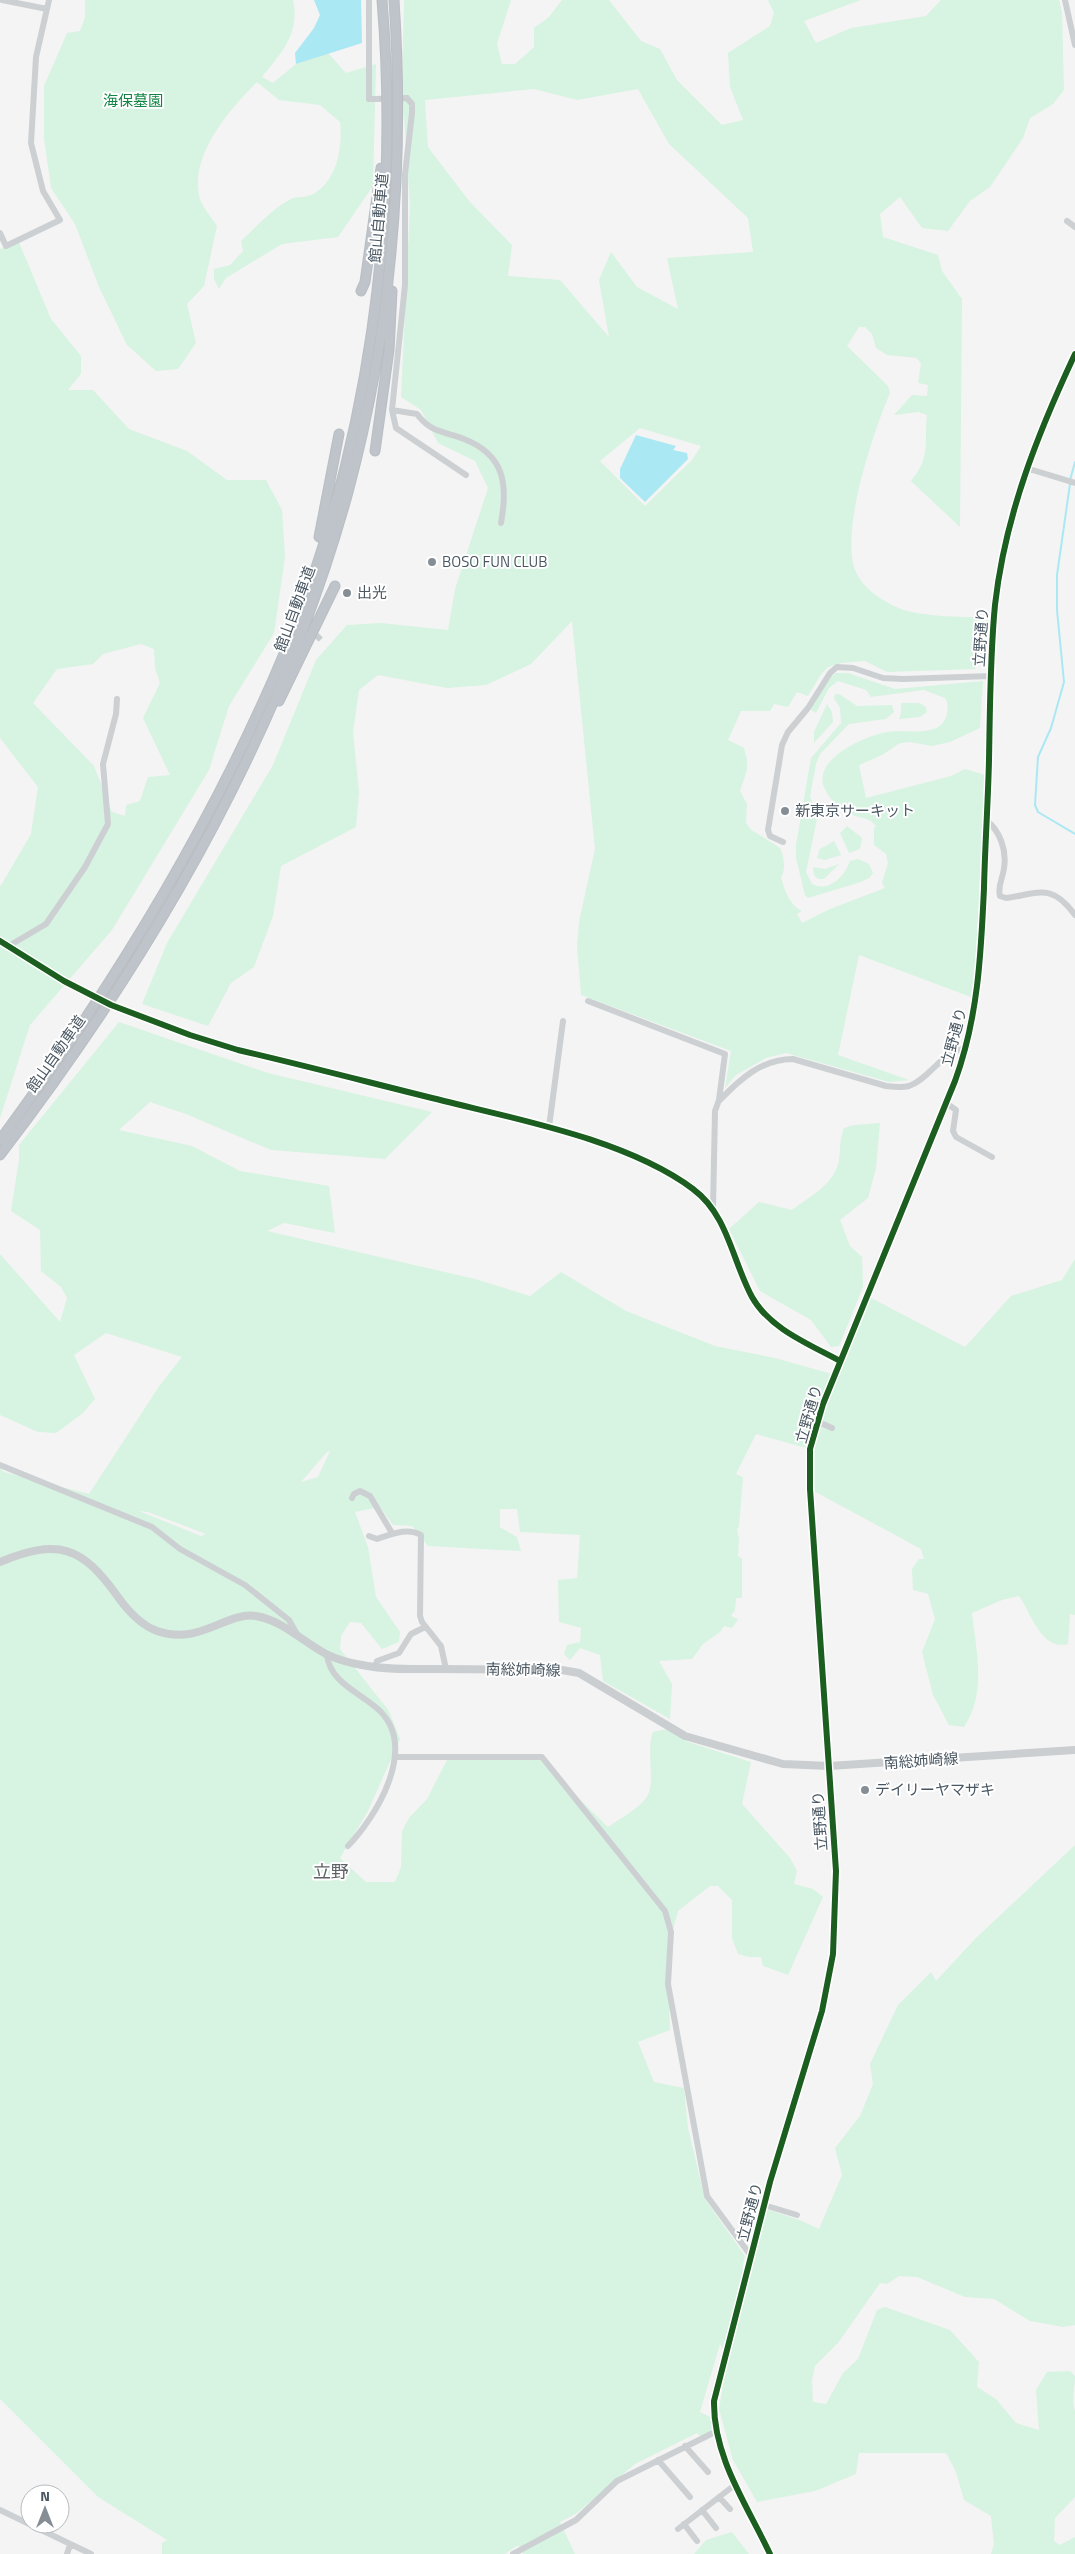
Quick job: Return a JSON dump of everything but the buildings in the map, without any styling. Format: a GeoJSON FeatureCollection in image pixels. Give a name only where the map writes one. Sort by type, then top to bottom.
{"type":"FeatureCollection","features":[{"type":"Feature","properties":{"kind":"highway","name":"館山自動車道"},"geometry":{"type":"LineString","coordinates":[[0,1140],[72,1040],[166,891],[231,770],[262,705],[294,626],[332,515],[359,403],[378,276],[387,147],[382,0]]}},
{"type":"Feature","properties":{"kind":"highway","name":"館山自動車道"},"geometry":{"type":"LineString","coordinates":[[0,1155],[55,1080],[111,998],[173,896],[239,774],[294,653],[341,518],[373,383],[384,310],[393,226],[398,151],[394,0]]}},
{"type":"Feature","properties":{"kind":"highway"},"geometry":{"type":"LineString","coordinates":[[361,291],[365,282],[380,176],[387,147]]}},
{"type":"Feature","properties":{"kind":"highway"},"geometry":{"type":"LineString","coordinates":[[375,451],[389,350],[393,226]]}},
{"type":"Feature","properties":{"kind":"highway"},"geometry":{"type":"LineString","coordinates":[[294,626],[296,613],[322,527],[338,434]]}},
{"type":"Feature","properties":{"kind":"highway"},"geometry":{"type":"LineString","coordinates":[[239,774],[297,667],[334,586]]}},
{"type":"Feature","properties":{"kind":"main road","name":"南総姉崎線"},"geometry":{"type":"LineString","coordinates":[[0,1562],[26,1551],[44,1549],[62,1550],[77,1555],[102,1574],[128,1610],[157,1631],[172,1635],[200,1633],[239,1618],[254,1616],[272,1620],[328,1655],[362,1666],[562,1670],[579,1673],[663,1725],[685,1736],[784,1764],[829,1766],[1075,1750]]}},
{"type":"Feature","properties":{"kind":"street"},"geometry":{"type":"LineString","coordinates":[[2,0],[47,9]]}},
{"type":"Feature","properties":{"kind":"street"},"geometry":{"type":"LineString","coordinates":[[0,233],[6,246],[60,220],[43,191],[31,143],[36,57],[49,0]]}},
{"type":"Feature","properties":{"kind":"street"},"geometry":{"type":"LineString","coordinates":[[369,0],[369,99],[376,99]]}},
{"type":"Feature","properties":{"kind":"street"},"geometry":{"type":"LineString","coordinates":[[1065,0],[1075,45]]}},
{"type":"Feature","properties":{"kind":"street"},"geometry":{"type":"LineString","coordinates":[[407,98],[412,104],[412,113],[405,174],[405,285],[392,410],[396,428],[466,475]]}},
{"type":"Feature","properties":{"kind":"street"},"geometry":{"type":"LineString","coordinates":[[1067,221],[1075,227]]}},
{"type":"Feature","properties":{"kind":"street","name":"立野通り"},"geometry":{"type":"LineString","coordinates":[[770,2554],[722,2454],[715,2432],[714,2401],[764,2205],[822,2011],[831,1970],[836,1871],[810,1468],[814,1430],[966,1049],[974,1016],[980,971],[991,676],[999,579],[1013,512],[1026,468],[1051,404],[1075,354]]}},
{"type":"Feature","properties":{"kind":"street"},"geometry":{"type":"LineString","coordinates":[[392,410],[417,414],[425,426],[465,440],[478,447],[495,462],[503,476],[505,486],[505,498],[500,523]]}},
{"type":"Feature","properties":{"kind":"street"},"geometry":{"type":"LineString","coordinates":[[1026,468],[1075,483]]}},
{"type":"Feature","properties":{"kind":"street"},"geometry":{"type":"LineString","coordinates":[[783,842],[770,836],[768,830],[782,745],[788,732],[808,708],[830,673],[838,667],[845,667],[883,678],[991,676]]}},
{"type":"Feature","properties":{"kind":"street"},"geometry":{"type":"LineString","coordinates":[[7,947],[46,924],[85,867],[108,824],[103,764],[116,714],[117,699]]}},
{"type":"Feature","properties":{"kind":"street"},"geometry":{"type":"LineString","coordinates":[[987,821],[997,831],[1003,850],[1005,866],[999,891],[1000,896],[1006,898],[1047,892],[1056,894],[1075,915]]}},
{"type":"Feature","properties":{"kind":"street"},"geometry":{"type":"LineString","coordinates":[[0,942],[64,981],[141,1017],[238,1050],[549,1127],[612,1148],[657,1167],[694,1189],[722,1222],[753,1298],[763,1311],[779,1326],[840,1361]]}},
{"type":"Feature","properties":{"kind":"street"},"geometry":{"type":"LineString","coordinates":[[588,1002],[725,1054],[720,1100]]}},
{"type":"Feature","properties":{"kind":"street"},"geometry":{"type":"LineString","coordinates":[[549,1127],[564,1021]]}},
{"type":"Feature","properties":{"kind":"street"},"geometry":{"type":"LineString","coordinates":[[713,1210],[714,1111],[720,1100],[736,1082],[763,1065],[778,1059],[793,1060],[886,1086],[901,1088],[914,1084],[954,1052],[966,1049]]}},
{"type":"Feature","properties":{"kind":"street"},"geometry":{"type":"LineString","coordinates":[[946,1103],[956,1110],[953,1132],[956,1137],[992,1157]]}},
{"type":"Feature","properties":{"kind":"street"},"geometry":{"type":"LineString","coordinates":[[805,1416],[832,1428]]}},
{"type":"Feature","properties":{"kind":"street"},"geometry":{"type":"LineString","coordinates":[[0,1464],[152,1527],[180,1549],[245,1585],[289,1620],[299,1637]]}},
{"type":"Feature","properties":{"kind":"street"},"geometry":{"type":"LineString","coordinates":[[352,1498],[354,1494],[360,1491],[370,1496],[392,1533]]}},
{"type":"Feature","properties":{"kind":"street"},"geometry":{"type":"LineString","coordinates":[[369,1536],[377,1539],[392,1533],[403,1532],[422,1535],[420,1616],[425,1627],[441,1646],[446,1669]]}},
{"type":"Feature","properties":{"kind":"street"},"geometry":{"type":"LineString","coordinates":[[375,1667],[378,1661],[399,1653],[411,1634],[425,1627]]}},
{"type":"Feature","properties":{"kind":"street"},"geometry":{"type":"LineString","coordinates":[[328,1655],[336,1676],[382,1713],[394,1738],[396,1757],[388,1783],[366,1827],[348,1846]]}},
{"type":"Feature","properties":{"kind":"street"},"geometry":{"type":"LineString","coordinates":[[396,1757],[542,1757],[665,1911],[671,1932],[668,1984],[708,2196],[751,2256]]}},
{"type":"Feature","properties":{"kind":"street"},"geometry":{"type":"LineString","coordinates":[[764,2205],[797,2215]]}},
{"type":"Feature","properties":{"kind":"street"},"geometry":{"type":"LineString","coordinates":[[513,2554],[576,2520],[617,2481],[715,2432]]}},
{"type":"Feature","properties":{"kind":"street"},"geometry":{"type":"LineString","coordinates":[[686,2446],[708,2472]]}},
{"type":"Feature","properties":{"kind":"street"},"geometry":{"type":"LineString","coordinates":[[658,2460],[690,2497]]}},
{"type":"Feature","properties":{"kind":"street"},"geometry":{"type":"LineString","coordinates":[[678,2529],[736,2484]]}},
{"type":"Feature","properties":{"kind":"street"},"geometry":{"type":"LineString","coordinates":[[719,2497],[730,2509]]}},
{"type":"Feature","properties":{"kind":"street"},"geometry":{"type":"LineString","coordinates":[[0,2510],[91,2554]]}},
{"type":"Feature","properties":{"kind":"street"},"geometry":{"type":"LineString","coordinates":[[702,2510],[716,2528]]}},
{"type":"Feature","properties":{"kind":"street"},"geometry":{"type":"LineString","coordinates":[[684,2524],[697,2541]]}},
{"type":"Feature","properties":{"kind":"street"},"geometry":{"type":"LineString","coordinates":[[67,2554],[70,2545]]}},
{"type":"Feature","properties":{"kind":"green space","name":"海保墓園"},"geometry":{"type":"Polygon","coordinates":[[[85,0],[293,0],[294,23],[292,33],[282,51],[262,77],[273,83],[296,64],[328,53],[346,73],[376,64],[373,186],[338,237],[282,244],[226,278],[219,289],[214,279],[214,269],[230,265],[243,251],[241,241],[271,213],[285,203],[294,198],[311,195],[328,181],[337,162],[341,132],[340,122],[320,105],[279,100],[257,82],[223,120],[205,151],[200,167],[198,183],[200,199],[217,226],[204,286],[187,304],[196,343],[178,369],[156,371],[127,345],[99,287],[75,224],[51,188],[44,138],[44,86],[67,33],[80,31],[85,17],[85,0]]]}},
{"type":"Feature","properties":{"kind":"green space"},"geometry":{"type":"Polygon","coordinates":[[[404,0],[511,0],[497,44],[502,64],[515,64],[534,47],[534,28],[549,17],[562,0],[609,0],[641,41],[660,49],[677,80],[722,125],[743,120],[730,87],[728,53],[770,26],[774,13],[768,0],[861,0],[804,21],[816,43],[851,28],[926,16],[941,0],[1059,0],[1062,12],[1064,90],[1053,104],[1030,118],[1023,138],[990,187],[970,201],[948,231],[922,228],[900,197],[880,214],[883,237],[938,255],[942,271],[962,299],[960,527],[911,481],[922,464],[924,457],[927,415],[918,412],[894,415],[912,395],[927,396],[928,385],[918,383],[921,364],[917,358],[887,355],[876,348],[872,334],[865,327],[859,327],[847,346],[888,386],[890,393],[867,457],[854,511],[851,536],[852,557],[857,574],[873,593],[904,610],[927,615],[988,618],[984,654],[975,669],[887,672],[865,661],[841,663],[828,667],[821,674],[808,696],[797,692],[788,707],[774,704],[770,711],[741,711],[728,740],[744,748],[747,760],[747,770],[740,791],[747,804],[746,822],[750,829],[780,848],[784,863],[784,871],[781,877],[782,882],[791,901],[802,911],[797,914],[802,923],[830,909],[885,888],[882,883],[888,863],[886,854],[874,845],[874,828],[876,826],[869,820],[847,812],[834,802],[825,789],[822,778],[825,768],[843,751],[878,734],[896,731],[932,730],[939,727],[944,721],[947,711],[945,698],[924,690],[871,697],[866,690],[838,681],[829,688],[816,713],[811,710],[812,705],[829,678],[836,673],[848,673],[895,689],[983,681],[980,728],[950,742],[932,746],[910,742],[900,743],[882,755],[859,765],[866,798],[951,776],[965,769],[985,775],[976,963],[971,997],[859,955],[838,1055],[909,1080],[889,1082],[786,1053],[766,1058],[736,1075],[725,1088],[731,1051],[581,995],[577,947],[579,922],[595,849],[572,621],[531,664],[486,685],[447,688],[378,675],[359,690],[353,732],[359,792],[356,827],[281,866],[273,916],[254,967],[231,983],[208,1026],[142,1004],[167,943],[273,765],[316,660],[347,625],[381,623],[448,630],[455,589],[488,488],[475,461],[438,443],[421,410],[401,397],[410,206],[402,87],[404,0]],[[534,89],[425,100],[428,147],[469,201],[512,245],[508,276],[560,280],[609,337],[599,280],[611,252],[637,287],[678,309],[667,258],[753,252],[748,218],[669,144],[638,89],[577,100],[534,89]],[[640,428],[600,461],[645,506],[692,460],[701,446],[640,428]]]}},
{"type":"Feature","properties":{"kind":"green space"},"geometry":{"type":"Polygon","coordinates":[[[18,240],[51,319],[81,356],[81,374],[68,390],[93,390],[129,429],[187,451],[227,480],[266,480],[282,510],[285,557],[274,633],[229,706],[209,770],[112,930],[30,1025],[0,1118],[0,887],[31,834],[38,787],[0,738],[0,249],[18,240]],[[141,644],[103,654],[93,664],[57,669],[33,703],[94,766],[112,812],[125,816],[126,805],[140,801],[148,777],[170,775],[143,718],[160,683],[155,668],[154,649],[141,644]]]}},
{"type":"Feature","properties":{"kind":"green space"},"geometry":{"type":"Polygon","coordinates":[[[835,694],[839,694],[857,706],[892,705],[894,712],[886,719],[849,724],[820,754],[816,764],[810,796],[817,819],[806,872],[812,884],[818,886],[830,885],[836,881],[848,867],[850,861],[858,859],[869,864],[873,873],[869,878],[861,882],[808,898],[805,895],[796,858],[796,845],[811,758],[841,723],[840,708],[834,698],[835,694]]]}},
{"type":"Feature","properties":{"kind":"green space"},"geometry":{"type":"Polygon","coordinates":[[[901,703],[919,703],[926,707],[927,712],[920,717],[899,719],[901,703]]]}},
{"type":"Feature","properties":{"kind":"green space"},"geometry":{"type":"Polygon","coordinates":[[[827,704],[832,712],[833,722],[814,743],[814,732],[827,704]]]}},
{"type":"Feature","properties":{"kind":"green space"},"geometry":{"type":"Polygon","coordinates":[[[847,826],[862,838],[860,849],[849,853],[840,833],[847,826]]]}},
{"type":"Feature","properties":{"kind":"green space"},"geometry":{"type":"Polygon","coordinates":[[[834,841],[841,855],[825,860],[817,858],[820,849],[834,841]]]}},
{"type":"Feature","properties":{"kind":"green space"},"geometry":{"type":"Polygon","coordinates":[[[839,864],[824,879],[818,879],[814,875],[813,867],[825,869],[839,864]]]}},
{"type":"Feature","properties":{"kind":"green space"},"geometry":{"type":"Polygon","coordinates":[[[119,1022],[268,1073],[432,1112],[385,1159],[271,1150],[186,1114],[150,1102],[119,1130],[192,1146],[240,1171],[329,1186],[335,1233],[284,1223],[267,1231],[475,1279],[530,1296],[561,1272],[626,1311],[715,1346],[775,1358],[839,1376],[871,1298],[965,1347],[1011,1296],[1062,1280],[1075,1259],[1075,1615],[1070,1614],[1068,1644],[1059,1645],[1044,1637],[1019,1596],[1002,1600],[972,1613],[978,1671],[976,1700],[964,1727],[949,1725],[933,1695],[922,1652],[935,1619],[928,1594],[913,1590],[912,1569],[919,1559],[924,1559],[921,1549],[810,1489],[810,1449],[756,1434],[736,1474],[743,1477],[739,1527],[737,1529],[739,1539],[738,1556],[742,1559],[742,1598],[736,1598],[735,1610],[731,1616],[738,1619],[732,1628],[724,1626],[720,1632],[703,1644],[692,1659],[659,1661],[672,1684],[670,1719],[603,1681],[600,1655],[580,1648],[570,1660],[564,1654],[567,1645],[580,1642],[581,1628],[559,1622],[558,1580],[577,1578],[580,1535],[520,1532],[517,1509],[500,1509],[500,1527],[517,1537],[521,1551],[428,1546],[412,1526],[393,1525],[380,1507],[355,1512],[368,1547],[376,1597],[400,1632],[399,1642],[382,1649],[361,1623],[350,1622],[341,1636],[340,1649],[389,1711],[400,1739],[368,1811],[340,1858],[366,1882],[395,1882],[401,1867],[402,1831],[409,1818],[427,1799],[447,1760],[459,1760],[462,1757],[542,1757],[565,1785],[608,1827],[638,1806],[649,1792],[651,1784],[650,1748],[653,1732],[667,1729],[680,1733],[688,1742],[751,1762],[742,1804],[790,1858],[797,1871],[794,1884],[813,1889],[823,1897],[788,1975],[763,1966],[761,1957],[749,1957],[738,1954],[732,1938],[732,1900],[718,1886],[710,1886],[678,1911],[670,1940],[668,1985],[670,2030],[638,2042],[654,2082],[684,2088],[688,2128],[705,2199],[745,2256],[742,2268],[754,2258],[766,2209],[819,2229],[842,2175],[835,2148],[860,2116],[873,2084],[870,2064],[898,2005],[931,1972],[936,1981],[975,1939],[1075,1845],[1075,2325],[1063,2327],[1030,2321],[994,2299],[965,2297],[917,2277],[899,2276],[887,2284],[880,2283],[838,2343],[815,2366],[812,2380],[813,2402],[826,2404],[843,2373],[858,2359],[877,2310],[885,2307],[950,2330],[979,2362],[977,2387],[996,2399],[1016,2423],[1039,2430],[1036,2390],[1047,2372],[1070,2371],[1075,2376],[1073,2399],[1075,2411],[1075,2497],[1055,2518],[1054,2541],[1060,2545],[1075,2537],[1075,2554],[991,2554],[994,2544],[991,2516],[964,2500],[956,2472],[946,2453],[859,2453],[856,2474],[815,2491],[757,2502],[733,2460],[719,2409],[728,2357],[720,2344],[700,2412],[710,2417],[712,2428],[706,2441],[697,2433],[635,2464],[577,2513],[560,2522],[575,2554],[523,2554],[518,2545],[505,2554],[162,2554],[162,2543],[167,2540],[98,2497],[0,2399],[0,1468],[4,1472],[89,1494],[160,1385],[182,1357],[106,1333],[74,1355],[95,1399],[83,1413],[56,1433],[38,1432],[0,1415],[0,1254],[60,1322],[67,1298],[61,1287],[41,1271],[40,1230],[11,1211],[19,1160],[19,1145],[119,1022]],[[330,1451],[327,1452],[301,1482],[318,1477],[330,1451]],[[139,1511],[201,1536],[206,1534],[148,1512],[139,1511]]]}},
{"type":"Feature","properties":{"kind":"green space"},"geometry":{"type":"Polygon","coordinates":[[[880,1123],[876,1168],[868,1198],[840,1220],[850,1246],[862,1257],[863,1287],[839,1346],[831,1347],[811,1320],[760,1291],[729,1229],[759,1202],[792,1210],[821,1189],[833,1176],[837,1168],[844,1128],[854,1125],[880,1123]]]}},
{"type":"Feature","properties":{"kind":"green space"},"geometry":{"type":"Polygon","coordinates":[[[732,2532],[749,2554],[694,2554],[706,2540],[732,2532]]]}},
{"type":"Feature","properties":{"kind":"water"},"geometry":{"type":"Polygon","coordinates":[[[314,0],[361,0],[362,43],[296,64],[295,53],[314,28],[320,15],[314,0]]]}},
{"type":"Feature","properties":{"kind":"water"},"geometry":{"type":"Polygon","coordinates":[[[636,435],[676,446],[673,450],[687,453],[688,459],[645,502],[620,478],[620,469],[636,435]]]}},
{"type":"Feature","properties":{"kind":"waterway"},"geometry":{"type":"LineString","coordinates":[[1070,480],[1075,462]]}},
{"type":"Feature","properties":{"kind":"waterway"},"geometry":{"type":"LineString","coordinates":[[1070,484],[1057,575],[1057,610],[1064,682],[1051,728],[1038,757],[1035,805],[1038,812],[1075,834]]}},
{"type":"Feature","properties":{"kind":"tunnel"},"geometry":{"type":"LineString","coordinates":[[376,99],[407,98]]}},
{"type":"Feature","properties":{"kind":"tunnel"},"geometry":{"type":"LineString","coordinates":[[291,610],[321,640]]}},
{"type":"Feature","properties":{"kind":"cycle path"},"geometry":{"type":"LineString","coordinates":[[770,2554],[725,2461],[715,2422],[714,2401],[770,2182],[822,2011],[833,1954],[836,1871],[810,1489],[810,1449],[823,1404],[955,1081],[969,1034],[977,986],[981,938],[989,776],[992,643],[1000,572],[1006,540],[1024,476],[1075,354]]}},
{"type":"Feature","properties":{"kind":"cycle path"},"geometry":{"type":"LineString","coordinates":[[0,941],[64,981],[111,1005],[190,1035],[238,1050],[573,1134],[606,1145],[667,1172],[693,1189],[714,1212],[722,1225],[752,1297],[769,1318],[791,1335],[840,1361]]}},
{"type":"Feature","properties":{"kind":"place","name":"BOSO FUN CLUB"},"geometry":{"type":"Point","coordinates":[432,562]}},
{"type":"Feature","properties":{"kind":"place","name":"出光"},"geometry":{"type":"Point","coordinates":[347,593]}},
{"type":"Feature","properties":{"kind":"place","name":"新東京サーキット"},"geometry":{"type":"Point","coordinates":[785,811]}},
{"type":"Feature","properties":{"kind":"place","name":"デイリーヤマザキ"},"geometry":{"type":"Point","coordinates":[865,1790]}},
{"type":"Feature","properties":{"kind":"district","name":"立野"},"geometry":{"type":"Point","coordinates":[331,1872]}}]}
